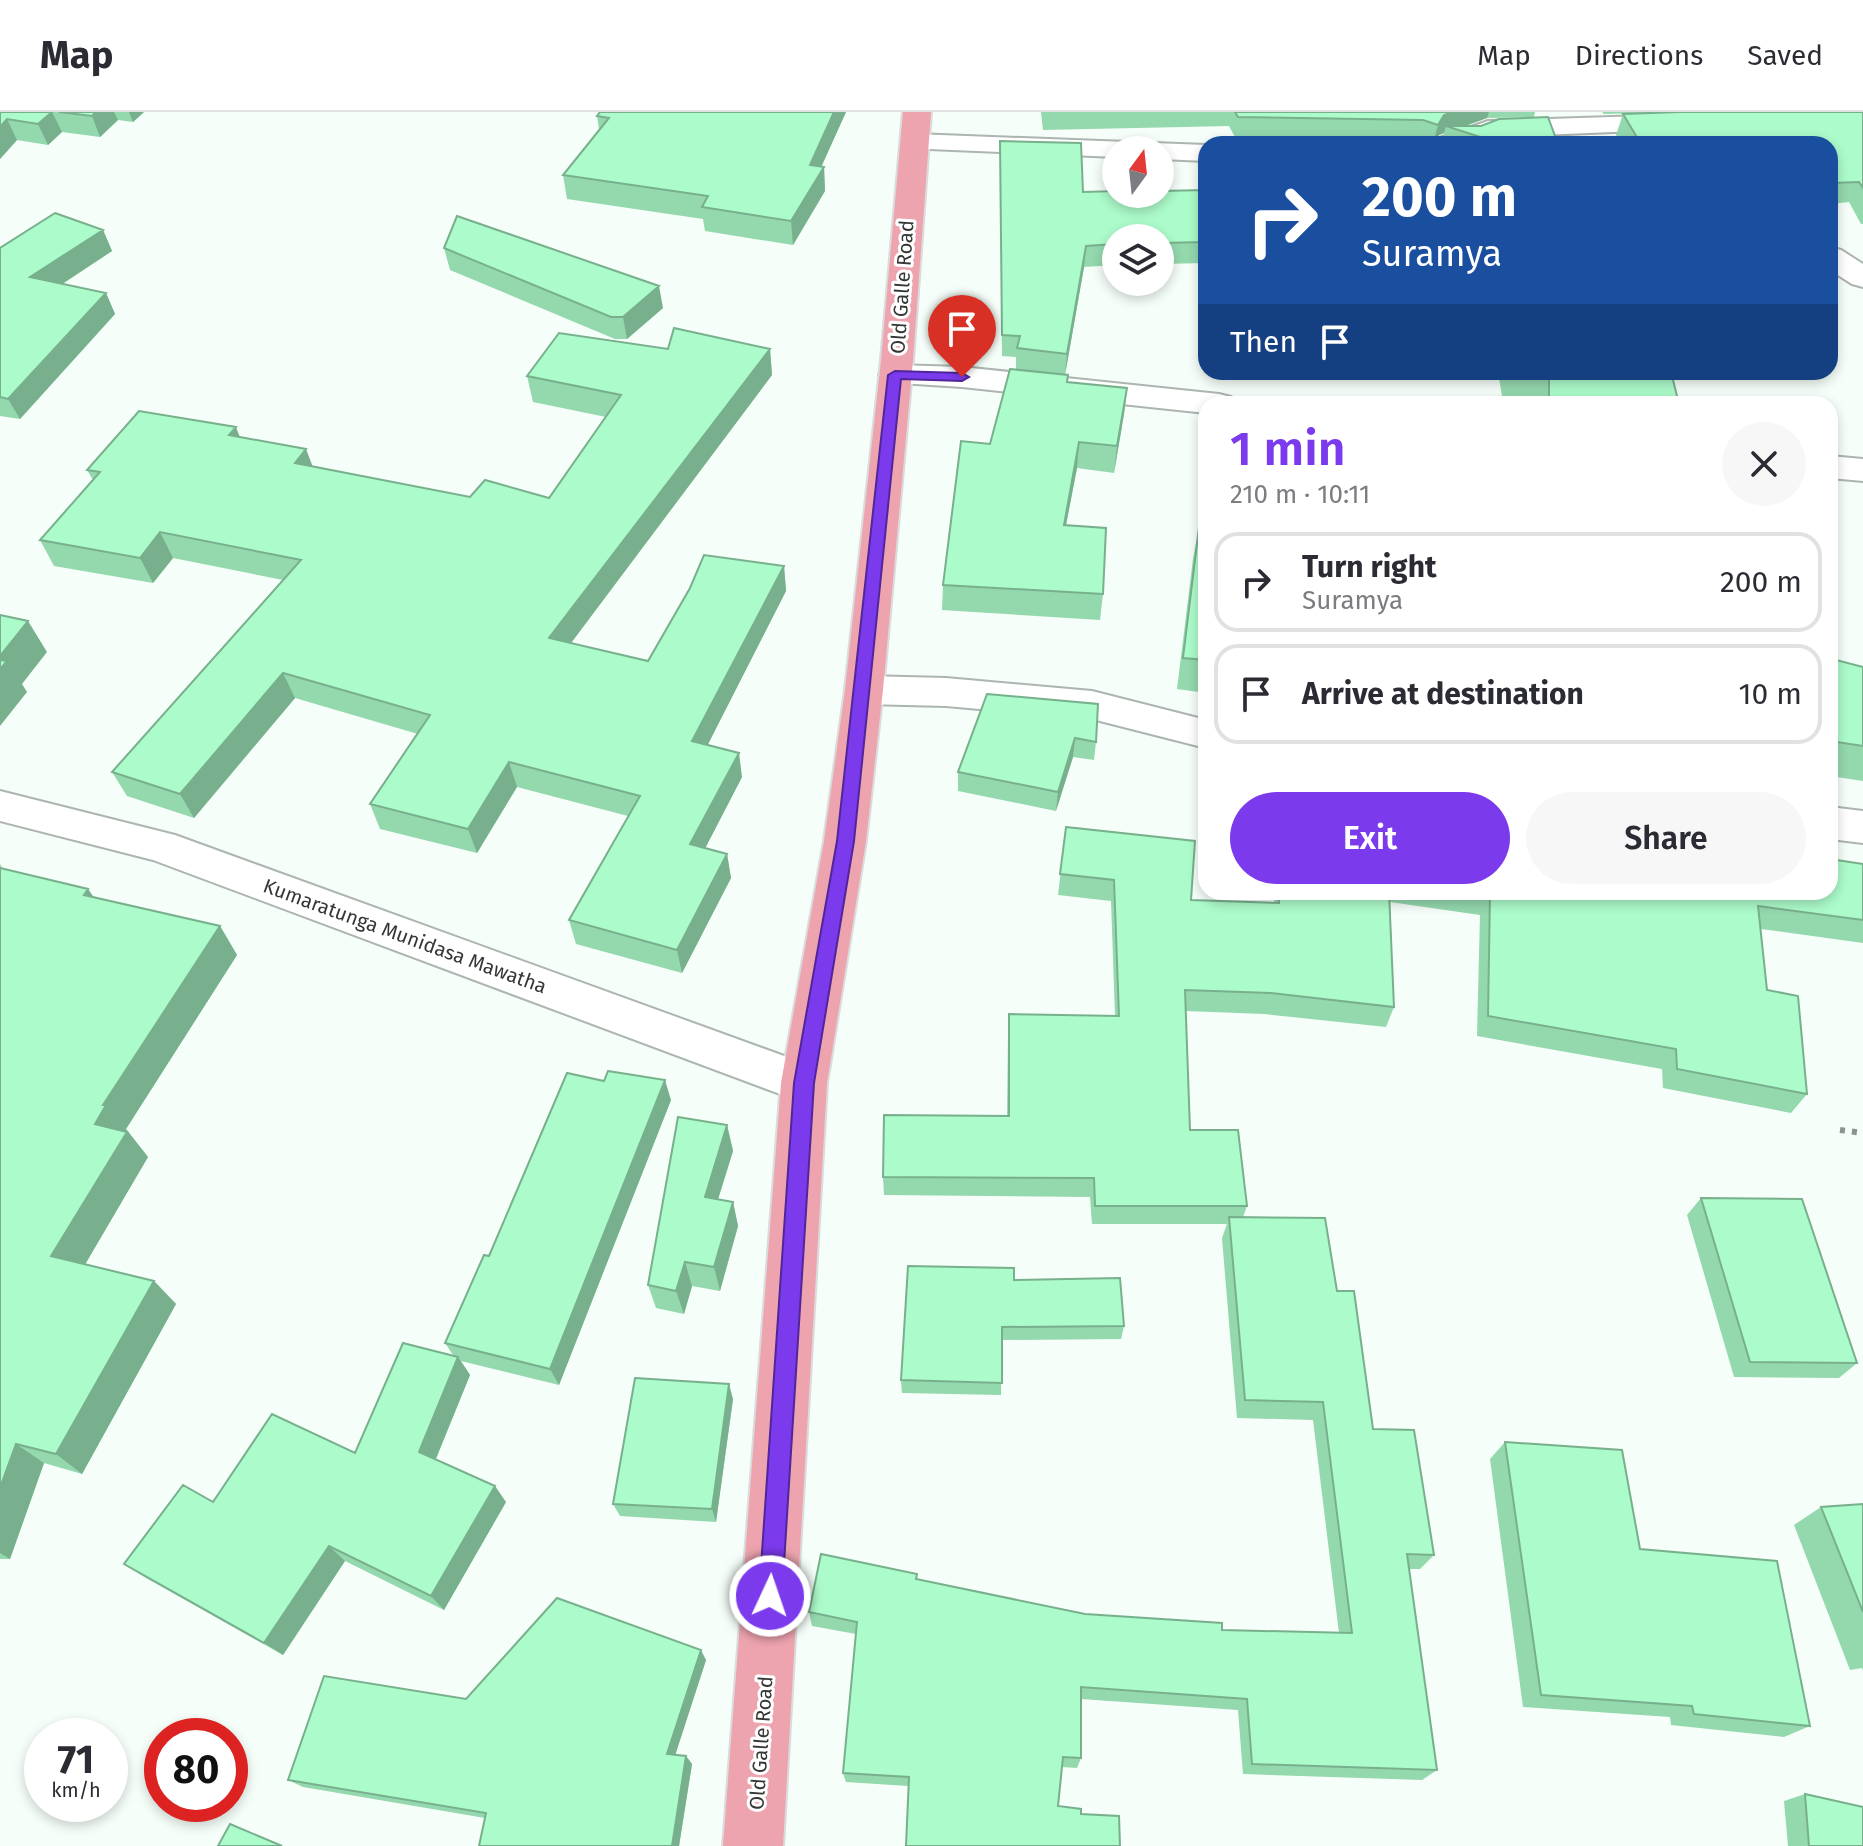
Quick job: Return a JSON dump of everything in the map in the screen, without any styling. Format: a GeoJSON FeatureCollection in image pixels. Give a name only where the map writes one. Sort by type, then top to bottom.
{"type":"FeatureCollection","features":[{"type":"Feature","properties":{"kind":"highway","name":"Old Galle Road"},"geometry":{"type":"LineString","coordinates":[[753,1846],[804,1083],[845,841],[864,690],[916,127]]}},
{"type":"Feature","properties":{"kind":"street"},"geometry":{"type":"LineString","coordinates":[[1470,136],[1488,129],[1675,123]]}},
{"type":"Feature","properties":{"kind":"street"},"geometry":{"type":"LineString","coordinates":[[916,127],[1102,146]]}},
{"type":"Feature","properties":{"kind":"street"},"geometry":{"type":"LineString","coordinates":[[1174,152],[1198,153]]}},
{"type":"Feature","properties":{"kind":"street"},"geometry":{"type":"LineString","coordinates":[[1838,261],[1863,278]]}},
{"type":"Feature","properties":{"kind":"street"},"geometry":{"type":"LineString","coordinates":[[895,375],[962,377],[1198,402]]}},
{"type":"Feature","properties":{"kind":"street"},"geometry":{"type":"LineString","coordinates":[[1838,468],[1863,470]]}},
{"type":"Feature","properties":{"kind":"street"},"geometry":{"type":"LineString","coordinates":[[864,690],[946,692],[1092,705],[1198,732]]}},
{"type":"Feature","properties":{"kind":"street","name":"Kumaratunga Munidasa Mawatha"},"geometry":{"type":"LineString","coordinates":[[0,806],[160,846],[804,1083]]}},
{"type":"Feature","properties":{"kind":"street"},"geometry":{"type":"LineString","coordinates":[[1838,824],[1863,827]]}},
{"type":"Feature","properties":{"kind":"path"},"geometry":{"type":"LineString","coordinates":[[1840,1130],[1863,1133]]}},
{"type":"Feature","properties":{"kind":"building"},"geometry":{"type":"Polygon","coordinates":[[[0,112],[52,112],[38,124],[7,119],[0,127],[0,112]]]}},
{"type":"Feature","properties":{"kind":"building"},"geometry":{"type":"Polygon","coordinates":[[[59,112],[96,112],[92,116],[59,112]]]}},
{"type":"Feature","properties":{"kind":"building"},"geometry":{"type":"Polygon","coordinates":[[[600,112],[834,112],[810,165],[824,167],[791,221],[702,207],[708,196],[563,175],[609,118],[597,116],[600,112]]]}},
{"type":"Feature","properties":{"kind":"building"},"geometry":{"type":"Polygon","coordinates":[[[1235,112],[1454,112],[1444,115],[1438,125],[1423,120],[1238,117],[1235,112]]]}},
{"type":"Feature","properties":{"kind":"building"},"geometry":{"type":"Polygon","coordinates":[[[1863,112],[1863,188],[1859,182],[1838,183],[1838,136],[1636,136],[1623,114],[1863,112]]]}},
{"type":"Feature","properties":{"kind":"building"},"geometry":{"type":"Polygon","coordinates":[[[1548,117],[1555,136],[1477,136],[1446,126],[1481,126],[1499,119],[1548,117]]]}},
{"type":"Feature","properties":{"kind":"building"},"geometry":{"type":"Polygon","coordinates":[[[1000,141],[1081,143],[1083,192],[1102,191],[1102,208],[1174,208],[1174,191],[1198,190],[1198,242],[1174,243],[1174,224],[1102,224],[1102,245],[1086,246],[1067,354],[1017,348],[1020,336],[1002,335],[1000,141]]]}},
{"type":"Feature","properties":{"kind":"building"},"geometry":{"type":"Polygon","coordinates":[[[55,213],[103,230],[30,277],[106,293],[8,399],[0,397],[0,248],[55,213]]]}},
{"type":"Feature","properties":{"kind":"building"},"geometry":{"type":"Polygon","coordinates":[[[457,216],[659,286],[623,317],[611,317],[444,248],[457,216]]]}},
{"type":"Feature","properties":{"kind":"building"},"geometry":{"type":"Polygon","coordinates":[[[674,328],[770,349],[549,638],[648,661],[690,588],[704,555],[784,566],[692,741],[739,753],[690,844],[727,854],[677,950],[569,920],[640,796],[509,762],[468,829],[370,804],[430,715],[283,673],[180,794],[112,772],[301,560],[160,532],[140,558],[40,540],[100,472],[87,470],[139,411],[236,427],[229,435],[306,449],[295,463],[470,497],[485,480],[549,498],[621,395],[527,376],[559,333],[668,349],[674,328]]]}},
{"type":"Feature","properties":{"kind":"building"},"geometry":{"type":"Polygon","coordinates":[[[1010,369],[1068,375],[1067,382],[1127,388],[1117,446],[1079,442],[1064,525],[1106,528],[1103,594],[943,585],[961,441],[990,444],[1010,369]]]}},
{"type":"Feature","properties":{"kind":"building"},"geometry":{"type":"Polygon","coordinates":[[[1549,380],[1673,380],[1677,396],[1549,396],[1549,380]]]}},
{"type":"Feature","properties":{"kind":"building"},"geometry":{"type":"Polygon","coordinates":[[[1198,535],[1198,659],[1183,658],[1198,535]]]}},
{"type":"Feature","properties":{"kind":"building"},"geometry":{"type":"Polygon","coordinates":[[[0,615],[28,621],[0,656],[0,615]]]}},
{"type":"Feature","properties":{"kind":"building"},"geometry":{"type":"Polygon","coordinates":[[[1838,661],[1863,667],[1863,746],[1838,742],[1838,661]]]}},
{"type":"Feature","properties":{"kind":"building"},"geometry":{"type":"Polygon","coordinates":[[[987,694],[1098,704],[1096,742],[1075,738],[1058,792],[958,772],[987,694]]]}},
{"type":"Feature","properties":{"kind":"building"},"geometry":{"type":"Polygon","coordinates":[[[1066,827],[1195,841],[1191,900],[1279,903],[1279,900],[1389,900],[1394,1007],[1271,993],[1185,990],[1190,1130],[1238,1130],[1247,1206],[1095,1206],[1094,1178],[883,1177],[884,1115],[1009,1116],[1009,1014],[1119,1016],[1114,880],[1060,874],[1066,827]]]}},
{"type":"Feature","properties":{"kind":"building"},"geometry":{"type":"Polygon","coordinates":[[[1838,860],[1863,864],[1863,920],[1758,906],[1767,990],[1798,996],[1807,1094],[1677,1069],[1676,1049],[1488,1016],[1490,900],[1838,900],[1838,860]]]}},
{"type":"Feature","properties":{"kind":"building"},"geometry":{"type":"Polygon","coordinates":[[[0,868],[88,889],[84,895],[220,926],[103,1105],[106,1105],[95,1124],[127,1132],[51,1256],[154,1281],[56,1454],[16,1444],[0,1488],[0,868]]]}},
{"type":"Feature","properties":{"kind":"building"},"geometry":{"type":"Polygon","coordinates":[[[608,1071],[665,1080],[550,1369],[445,1343],[484,1255],[489,1256],[567,1073],[604,1081],[608,1071]]]}},
{"type":"Feature","properties":{"kind":"building"},"geometry":{"type":"Polygon","coordinates":[[[678,1117],[727,1125],[705,1197],[733,1202],[714,1267],[685,1262],[676,1291],[648,1285],[678,1117]]]}},
{"type":"Feature","properties":{"kind":"building"},"geometry":{"type":"Polygon","coordinates":[[[1701,1198],[1802,1199],[1857,1363],[1750,1362],[1701,1198]]]}},
{"type":"Feature","properties":{"kind":"building"},"geometry":{"type":"Polygon","coordinates":[[[1229,1217],[1325,1218],[1337,1291],[1354,1291],[1373,1429],[1414,1430],[1434,1555],[1407,1554],[1437,1770],[1252,1764],[1247,1699],[1081,1687],[1081,1758],[1063,1757],[1058,1806],[1081,1809],[1081,1814],[1119,1816],[1120,1846],[906,1846],[909,1777],[843,1773],[857,1622],[809,1612],[821,1554],[917,1574],[916,1579],[1085,1614],[1222,1623],[1222,1630],[1352,1633],[1323,1402],[1245,1400],[1229,1217]]]}},
{"type":"Feature","properties":{"kind":"building"},"geometry":{"type":"Polygon","coordinates":[[[908,1266],[1014,1268],[1014,1280],[1120,1278],[1124,1326],[1002,1327],[1002,1383],[901,1380],[908,1266]]]}},
{"type":"Feature","properties":{"kind":"building"},"geometry":{"type":"Polygon","coordinates":[[[403,1343],[458,1357],[419,1452],[495,1486],[431,1596],[329,1546],[264,1643],[124,1564],[183,1485],[213,1502],[272,1414],[355,1453],[403,1343]]]}},
{"type":"Feature","properties":{"kind":"building"},"geometry":{"type":"Polygon","coordinates":[[[635,1378],[729,1384],[712,1509],[613,1504],[635,1378]]]}},
{"type":"Feature","properties":{"kind":"building"},"geometry":{"type":"Polygon","coordinates":[[[1505,1442],[1622,1450],[1640,1549],[1777,1561],[1810,1726],[1694,1714],[1692,1706],[1541,1695],[1505,1442]]]}},
{"type":"Feature","properties":{"kind":"building"},"geometry":{"type":"Polygon","coordinates":[[[1863,1504],[1863,1612],[1821,1507],[1863,1504]]]}},
{"type":"Feature","properties":{"kind":"building"},"geometry":{"type":"Polygon","coordinates":[[[557,1598],[701,1650],[667,1754],[686,1756],[672,1846],[479,1846],[486,1813],[288,1780],[324,1676],[466,1699],[557,1598]]]}},
{"type":"Feature","properties":{"kind":"building"},"geometry":{"type":"Polygon","coordinates":[[[1805,1794],[1863,1807],[1863,1846],[1809,1846],[1805,1794]]]}},
{"type":"Feature","properties":{"kind":"building"},"geometry":{"type":"Polygon","coordinates":[[[230,1824],[282,1846],[218,1846],[230,1824]]]}},
{"type":"Feature","properties":{"kind":"route"},"geometry":{"type":"LineString","coordinates":[[770,1596],[806,1061],[845,841],[864,690],[895,375],[962,377]]}}]}
